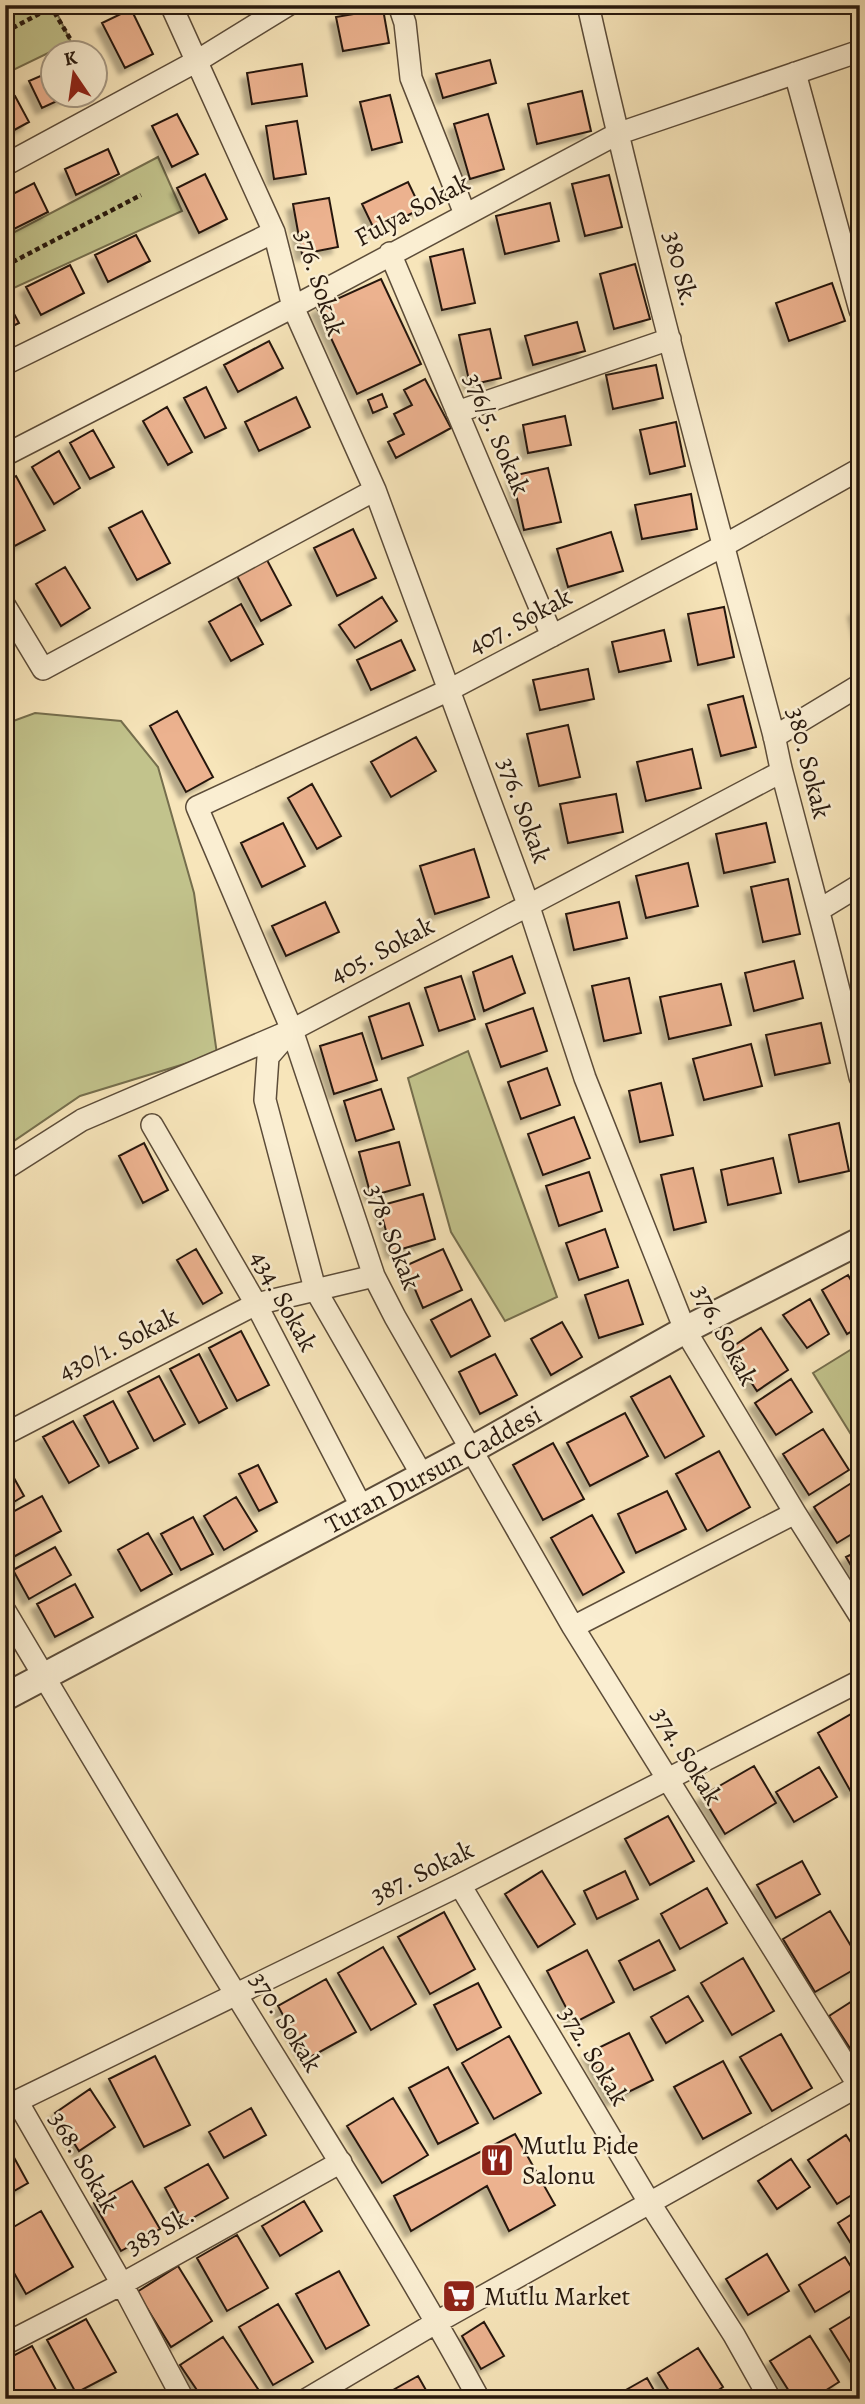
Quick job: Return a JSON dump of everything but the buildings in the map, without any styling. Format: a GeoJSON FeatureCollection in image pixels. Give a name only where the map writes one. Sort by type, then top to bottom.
{"type":"FeatureCollection","features":[{"type":"Feature","properties":{"kind":"street","name":"376. Sokak"},"geometry":{"type":"LineString","coordinates":[[171,5],[274,232],[293,307],[374,490],[528,904],[585,1078],[685,1330],[794,1513],[860,1616]]}},
{"type":"Feature","properties":{"kind":"street"},"geometry":{"type":"LineString","coordinates":[[5,165],[197,61],[288,5]]}},
{"type":"Feature","properties":{"kind":"street"},"geometry":{"type":"LineString","coordinates":[[399,5],[405,23],[411,78],[465,214]]}},
{"type":"Feature","properties":{"kind":"street","name":"380 Sk."},"geometry":{"type":"LineString","coordinates":[[588,5],[617,134],[723,545]]}},
{"type":"Feature","properties":{"kind":"street","name":"Fulya Sokak"},"geometry":{"type":"LineString","coordinates":[[5,455],[293,307],[617,134],[860,51]]}},
{"type":"Feature","properties":{"kind":"street"},"geometry":{"type":"LineString","coordinates":[[795,74],[860,310]]}},
{"type":"Feature","properties":{"kind":"street"},"geometry":{"type":"LineString","coordinates":[[5,364],[274,232]]}},
{"type":"Feature","properties":{"kind":"street","name":"376/5. Sokak"},"geometry":{"type":"LineString","coordinates":[[390,253],[552,636]]}},
{"type":"Feature","properties":{"kind":"street"},"geometry":{"type":"LineString","coordinates":[[457,412],[670,339]]}},
{"type":"Feature","properties":{"kind":"street","name":"407. Sokak"},"geometry":{"type":"LineString","coordinates":[[197,807],[449,690],[860,469]]}},
{"type":"Feature","properties":{"kind":"street"},"geometry":{"type":"LineString","coordinates":[[5,606],[43,669],[374,490]]}},
{"type":"Feature","properties":{"kind":"street","name":"380. Sokak"},"geometry":{"type":"LineString","coordinates":[[723,545],[781,772],[855,1030],[860,1077]]}},
{"type":"Feature","properties":{"kind":"street"},"geometry":{"type":"LineString","coordinates":[[774,737],[860,685]]}},
{"type":"Feature","properties":{"kind":"street","name":"405. Sokak"},"geometry":{"type":"LineString","coordinates":[[5,1169],[82,1120],[292,1030],[781,772]]}},
{"type":"Feature","properties":{"kind":"street","name":"378. Sokak"},"geometry":{"type":"LineString","coordinates":[[197,807],[292,1030],[374,1276],[471,1450]]}},
{"type":"Feature","properties":{"kind":"street"},"geometry":{"type":"LineString","coordinates":[[819,910],[860,885]]}},
{"type":"Feature","properties":{"kind":"street"},"geometry":{"type":"LineString","coordinates":[[292,1030],[268,1057],[265,1100],[315,1289],[422,1475]]}},
{"type":"Feature","properties":{"kind":"street","name":"434. Sokak"},"geometry":{"type":"LineString","coordinates":[[152,1125],[256,1304],[362,1506]]}},
{"type":"Feature","properties":{"kind":"street","name":"Turan Dursun Caddesi"},"geometry":{"type":"LineString","coordinates":[[5,1697],[471,1450],[685,1330],[860,1241]]}},
{"type":"Feature","properties":{"kind":"street","name":"430/1. Sokak"},"geometry":{"type":"LineString","coordinates":[[5,1434],[256,1304],[374,1276]]}},
{"type":"Feature","properties":{"kind":"street","name":"374. Sokak"},"geometry":{"type":"LineString","coordinates":[[471,1450],[573,1627],[859,2087]]}},
{"type":"Feature","properties":{"kind":"street"},"geometry":{"type":"LineString","coordinates":[[573,1627],[794,1513]]}},
{"type":"Feature","properties":{"kind":"street","name":"370. Sokak"},"geometry":{"type":"LineString","coordinates":[[5,1611],[236,1995],[341,2162],[437,2322],[479,2399]]}},
{"type":"Feature","properties":{"kind":"street","name":"387. Sokak"},"geometry":{"type":"LineString","coordinates":[[11,2104],[460,1885],[860,1681]]}},
{"type":"Feature","properties":{"kind":"street","name":"372. Sokak"},"geometry":{"type":"LineString","coordinates":[[460,1885],[770,2399]]}},
{"type":"Feature","properties":{"kind":"street"},"geometry":{"type":"LineString","coordinates":[[307,2399],[649,2202],[859,2087]]}},
{"type":"Feature","properties":{"kind":"street","name":"368. Sokak"},"geometry":{"type":"LineString","coordinates":[[11,2104],[122,2284],[183,2399]]}},
{"type":"Feature","properties":{"kind":"street","name":"383 Sk."},"geometry":{"type":"LineString","coordinates":[[5,2344],[122,2284],[341,2162]]}},
{"type":"Feature","properties":{"kind":"path"},"geometry":{"type":"LineString","coordinates":[[5,32],[50,7],[69,38]]}},
{"type":"Feature","properties":{"kind":"path"},"geometry":{"type":"LineString","coordinates":[[5,266],[141,195]]}},
{"type":"Feature","properties":{"kind":"green space"},"geometry":{"type":"Polygon","coordinates":[[[10,5],[53,5],[69,38],[38,38],[38,58],[5,74],[5,8],[10,5]]]}},
{"type":"Feature","properties":{"kind":"green space"},"geometry":{"type":"Polygon","coordinates":[[[158,157],[182,211],[5,292],[5,237],[158,157]]]}},
{"type":"Feature","properties":{"kind":"green space"},"geometry":{"type":"Polygon","coordinates":[[[35,713],[121,721],[158,767],[194,893],[217,1054],[80,1096],[5,1147],[5,724],[35,713]]]}},
{"type":"Feature","properties":{"kind":"green space"},"geometry":{"type":"Polygon","coordinates":[[[468,1051],[557,1297],[505,1321],[451,1232],[408,1078],[468,1051]]]}},
{"type":"Feature","properties":{"kind":"green space"},"geometry":{"type":"Polygon","coordinates":[[[860,1344],[860,1449],[813,1373],[860,1344]]]}},
{"type":"Feature","properties":{"kind":"place","name":"Mutlu Pide Salonu"},"geometry":{"type":"Point","coordinates":[497,2160]}},
{"type":"Feature","properties":{"kind":"place","name":"Mutlu Market"},"geometry":{"type":"Point","coordinates":[459,2296]}}]}
